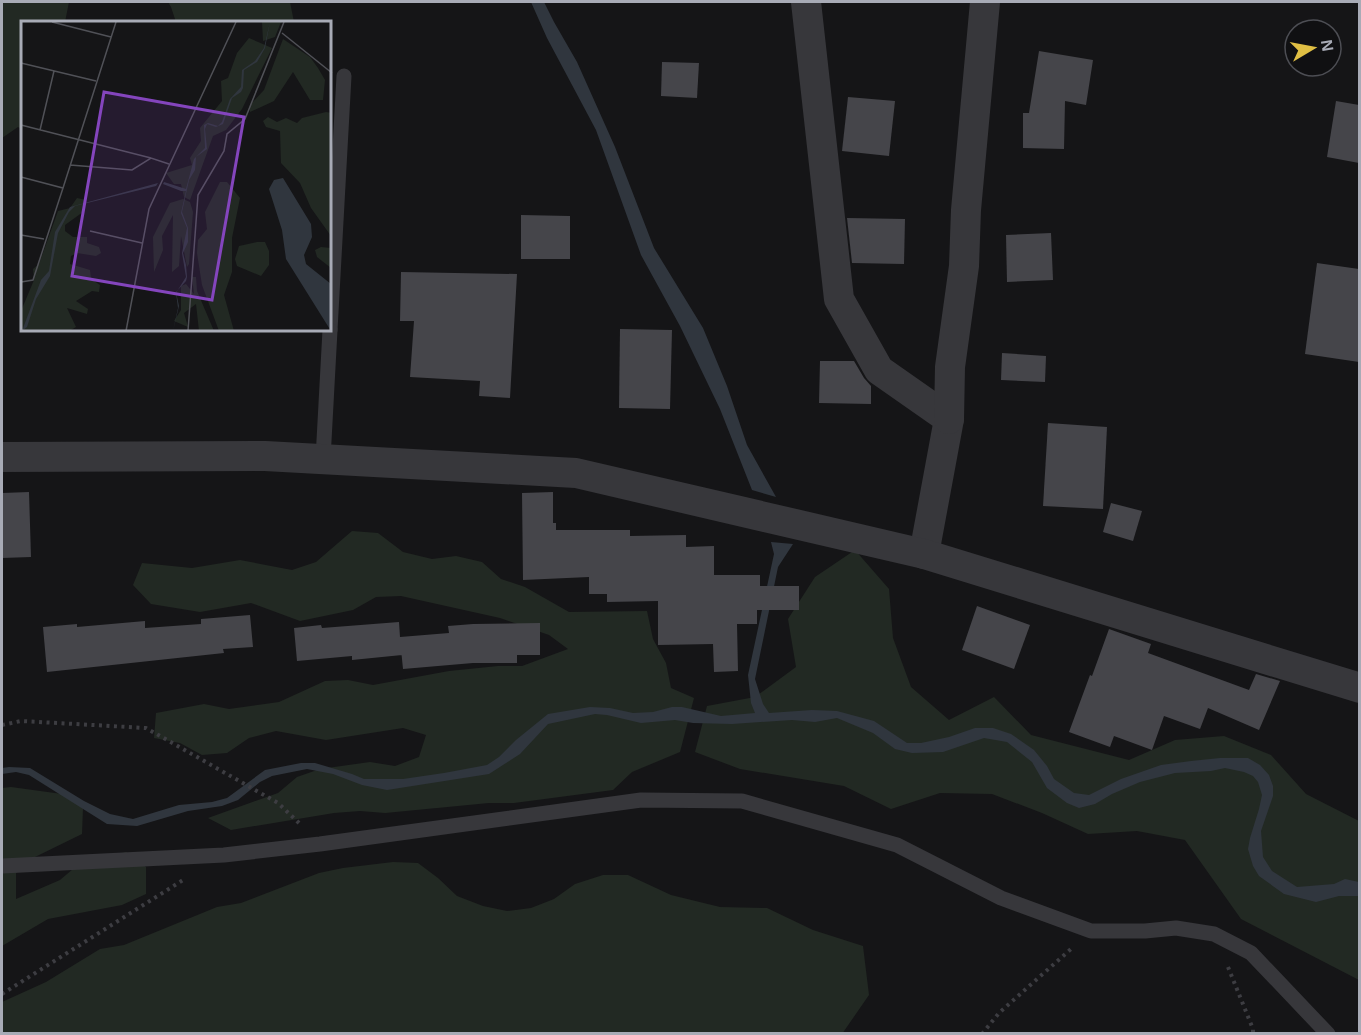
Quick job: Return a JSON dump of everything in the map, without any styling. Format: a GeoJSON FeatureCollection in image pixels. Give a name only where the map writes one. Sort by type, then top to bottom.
{"type":"FeatureCollection","features":[{"type":"Feature","properties":{"kind":"street"},"geometry":{"type":"LineString","coordinates":[[806,2],[839,299],[879,370],[948,419]]}},
{"type":"Feature","properties":{"kind":"street"},"geometry":{"type":"LineString","coordinates":[[924,554],[948,419],[950,367],[964,266],[966,210],[985,2]]}},
{"type":"Feature","properties":{"kind":"street"},"geometry":{"type":"LineString","coordinates":[[2,457],[265,456],[576,472],[924,554],[1359,688]]}},
{"type":"Feature","properties":{"kind":"lane"},"geometry":{"type":"LineString","coordinates":[[332,294],[344,76]]}},
{"type":"Feature","properties":{"kind":"lane"},"geometry":{"type":"LineString","coordinates":[[323,459],[330,332]]}},
{"type":"Feature","properties":{"kind":"lane"},"geometry":{"type":"LineString","coordinates":[[2,866],[224,855],[641,800],[742,801],[897,845],[1001,898],[1091,931],[1145,931],[1176,928],[1214,934],[1251,953],[1328,1034]]}},
{"type":"Feature","properties":{"kind":"path"},"geometry":{"type":"LineString","coordinates":[[2,724],[21,721],[146,728],[278,803],[320,844]]}},
{"type":"Feature","properties":{"kind":"path"},"geometry":{"type":"LineString","coordinates":[[2,994],[184,880]]}},
{"type":"Feature","properties":{"kind":"path"},"geometry":{"type":"LineString","coordinates":[[982,1034],[999,1013],[1091,931]]}},
{"type":"Feature","properties":{"kind":"path"},"geometry":{"type":"LineString","coordinates":[[1214,934],[1253,1029],[1252,1034]]}},
{"type":"Feature","properties":{"kind":"shaded area"},"geometry":{"type":"Polygon","coordinates":[[[2,2],[69,2],[65,21],[21,21],[21,128],[18,127],[2,138],[2,2]]]}},
{"type":"Feature","properties":{"kind":"shaded area"},"geometry":{"type":"Polygon","coordinates":[[[168,2],[290,2],[294,21],[176,21],[168,2]]]}},
{"type":"Feature","properties":{"kind":"shaded area"},"geometry":{"type":"Polygon","coordinates":[[[531,2],[544,2],[577,62],[615,147],[654,248],[703,328],[727,386],[747,445],[776,497],[752,490],[720,409],[680,326],[641,255],[596,130],[547,38],[531,2]]]}},
{"type":"Feature","properties":{"kind":"shaded area"},"geometry":{"type":"Polygon","coordinates":[[[352,531],[378,533],[403,552],[432,559],[456,556],[482,562],[501,579],[525,587],[569,612],[647,611],[653,639],[666,663],[671,688],[694,698],[680,752],[632,772],[613,790],[514,803],[489,803],[385,813],[360,811],[334,813],[231,830],[208,818],[278,793],[297,777],[320,769],[370,762],[395,766],[419,757],[426,735],[403,728],[326,740],[276,731],[249,738],[227,753],[202,755],[180,743],[154,738],[156,713],[204,704],[229,709],[279,702],[325,681],[348,680],[373,685],[449,671],[522,666],[568,649],[549,635],[500,618],[401,596],[376,597],[353,610],[300,621],[251,603],[200,612],[151,604],[133,585],[142,563],[192,568],[240,560],[292,570],[316,562],[352,531]]]}},
{"type":"Feature","properties":{"kind":"shaded area"},"geometry":{"type":"Polygon","coordinates":[[[771,542],[793,544],[778,567],[755,679],[763,704],[769,713],[837,711],[874,721],[907,743],[921,743],[949,737],[975,728],[993,728],[1011,734],[1034,750],[1054,779],[1074,793],[1089,795],[1121,779],[1161,765],[1220,758],[1248,758],[1260,765],[1269,775],[1273,786],[1273,796],[1261,831],[1263,857],[1272,871],[1297,887],[1334,884],[1345,879],[1359,882],[1359,896],[1339,896],[1316,902],[1284,894],[1259,876],[1248,849],[1262,795],[1258,782],[1253,776],[1244,772],[1225,768],[1175,773],[1140,782],[1095,804],[1079,808],[1067,803],[1047,788],[1032,762],[1007,742],[984,738],[943,752],[912,753],[895,749],[873,733],[837,718],[815,722],[792,720],[732,724],[675,720],[641,723],[595,714],[548,724],[520,754],[489,774],[387,790],[307,769],[272,776],[260,782],[238,800],[222,806],[188,811],[137,826],[107,824],[29,775],[16,772],[2,774],[2,768],[30,768],[110,814],[133,819],[179,805],[227,798],[265,770],[301,763],[315,763],[364,779],[403,779],[487,765],[548,714],[590,707],[633,713],[682,707],[721,716],[755,713],[751,703],[748,675],[774,554],[771,542]]]}},
{"type":"Feature","properties":{"kind":"shaded area"},"geometry":{"type":"Polygon","coordinates":[[[855,550],[889,589],[893,638],[911,687],[949,720],[994,697],[1031,735],[1129,760],[1175,740],[1224,736],[1271,755],[1306,794],[1359,821],[1359,980],[1241,919],[1185,840],[1137,831],[1088,834],[992,794],[940,793],[891,809],[844,786],[740,769],[695,752],[707,706],[755,697],[796,667],[788,619],[815,577],[855,550]]]}},
{"type":"Feature","properties":{"kind":"shaded area"},"geometry":{"type":"Polygon","coordinates":[[[11,787],[62,794],[83,808],[82,834],[35,857],[16,873],[16,899],[60,880],[79,864],[126,852],[146,867],[146,894],[122,905],[48,919],[2,946],[2,788],[11,787]]]}},
{"type":"Feature","properties":{"kind":"shaded area"},"geometry":{"type":"Polygon","coordinates":[[[393,862],[418,863],[457,896],[483,906],[507,911],[531,908],[554,899],[575,884],[603,875],[628,875],[671,895],[720,907],[767,908],[813,930],[863,946],[869,995],[842,1034],[2,1033],[2,1002],[46,982],[100,949],[124,945],[217,907],[241,903],[319,873],[393,862]]]}},
{"type":"Feature","properties":{"kind":"building"},"geometry":{"type":"Polygon","coordinates":[[[1039,51],[1093,60],[1086,105],[1065,101],[1064,149],[1023,148],[1023,113],[1029,113],[1039,51]]]}},
{"type":"Feature","properties":{"kind":"building"},"geometry":{"type":"Polygon","coordinates":[[[662,62],[699,63],[697,98],[661,96],[662,62]]]}},
{"type":"Feature","properties":{"kind":"building"},"geometry":{"type":"Polygon","coordinates":[[[848,97],[895,101],[889,156],[842,151],[848,97]]]}},
{"type":"Feature","properties":{"kind":"building"},"geometry":{"type":"Polygon","coordinates":[[[1336,101],[1359,105],[1359,163],[1327,157],[1336,101]]]}},
{"type":"Feature","properties":{"kind":"building"},"geometry":{"type":"Polygon","coordinates":[[[521,215],[570,216],[570,259],[521,259],[521,215]]]}},
{"type":"Feature","properties":{"kind":"building"},"geometry":{"type":"Polygon","coordinates":[[[847,218],[905,219],[904,264],[852,263],[847,218]]]}},
{"type":"Feature","properties":{"kind":"building"},"geometry":{"type":"Polygon","coordinates":[[[1051,233],[1053,280],[1007,282],[1006,235],[1051,233]]]}},
{"type":"Feature","properties":{"kind":"building"},"geometry":{"type":"Polygon","coordinates":[[[1317,263],[1359,269],[1359,362],[1305,354],[1317,263]]]}},
{"type":"Feature","properties":{"kind":"building"},"geometry":{"type":"Polygon","coordinates":[[[401,272],[517,274],[510,398],[479,396],[480,381],[410,377],[414,321],[400,321],[401,272]]]}},
{"type":"Feature","properties":{"kind":"building"},"geometry":{"type":"Polygon","coordinates":[[[620,329],[672,330],[670,409],[619,408],[620,329]]]}},
{"type":"Feature","properties":{"kind":"building"},"geometry":{"type":"Polygon","coordinates":[[[1002,353],[1046,356],[1045,382],[1001,380],[1002,353]]]}},
{"type":"Feature","properties":{"kind":"building"},"geometry":{"type":"Polygon","coordinates":[[[820,361],[854,361],[871,386],[871,404],[819,403],[820,361]]]}},
{"type":"Feature","properties":{"kind":"building"},"geometry":{"type":"Polygon","coordinates":[[[1048,423],[1107,427],[1103,509],[1043,506],[1048,423]]]}},
{"type":"Feature","properties":{"kind":"building"},"geometry":{"type":"Polygon","coordinates":[[[29,492],[31,557],[2,558],[2,493],[29,492]]]}},
{"type":"Feature","properties":{"kind":"building"},"geometry":{"type":"Polygon","coordinates":[[[553,492],[553,523],[556,523],[556,530],[630,530],[630,536],[686,535],[686,547],[714,546],[714,575],[760,575],[760,586],[799,586],[799,610],[757,610],[757,624],[737,624],[738,671],[714,672],[713,644],[658,645],[658,601],[607,602],[607,594],[589,594],[589,577],[523,580],[522,493],[553,492]]]}},
{"type":"Feature","properties":{"kind":"building"},"geometry":{"type":"Polygon","coordinates":[[[1111,503],[1142,511],[1133,541],[1103,532],[1111,503]]]}},
{"type":"Feature","properties":{"kind":"building"},"geometry":{"type":"Polygon","coordinates":[[[977,606],[1030,625],[1014,669],[962,650],[977,606]]]}},
{"type":"Feature","properties":{"kind":"building"},"geometry":{"type":"Polygon","coordinates":[[[250,615],[253,647],[223,649],[224,653],[47,672],[43,627],[77,624],[77,627],[145,621],[145,628],[201,624],[201,619],[250,615]]]}},
{"type":"Feature","properties":{"kind":"building"},"geometry":{"type":"Polygon","coordinates":[[[399,622],[400,637],[449,633],[448,626],[540,623],[540,655],[517,655],[517,663],[473,663],[403,669],[402,655],[352,660],[352,656],[297,661],[294,628],[399,622]]]}},
{"type":"Feature","properties":{"kind":"building"},"geometry":{"type":"Polygon","coordinates":[[[1109,629],[1151,644],[1148,653],[1249,690],[1256,674],[1280,681],[1259,730],[1208,708],[1200,729],[1164,716],[1152,750],[1114,736],[1110,747],[1069,732],[1109,629]]]}}]}
